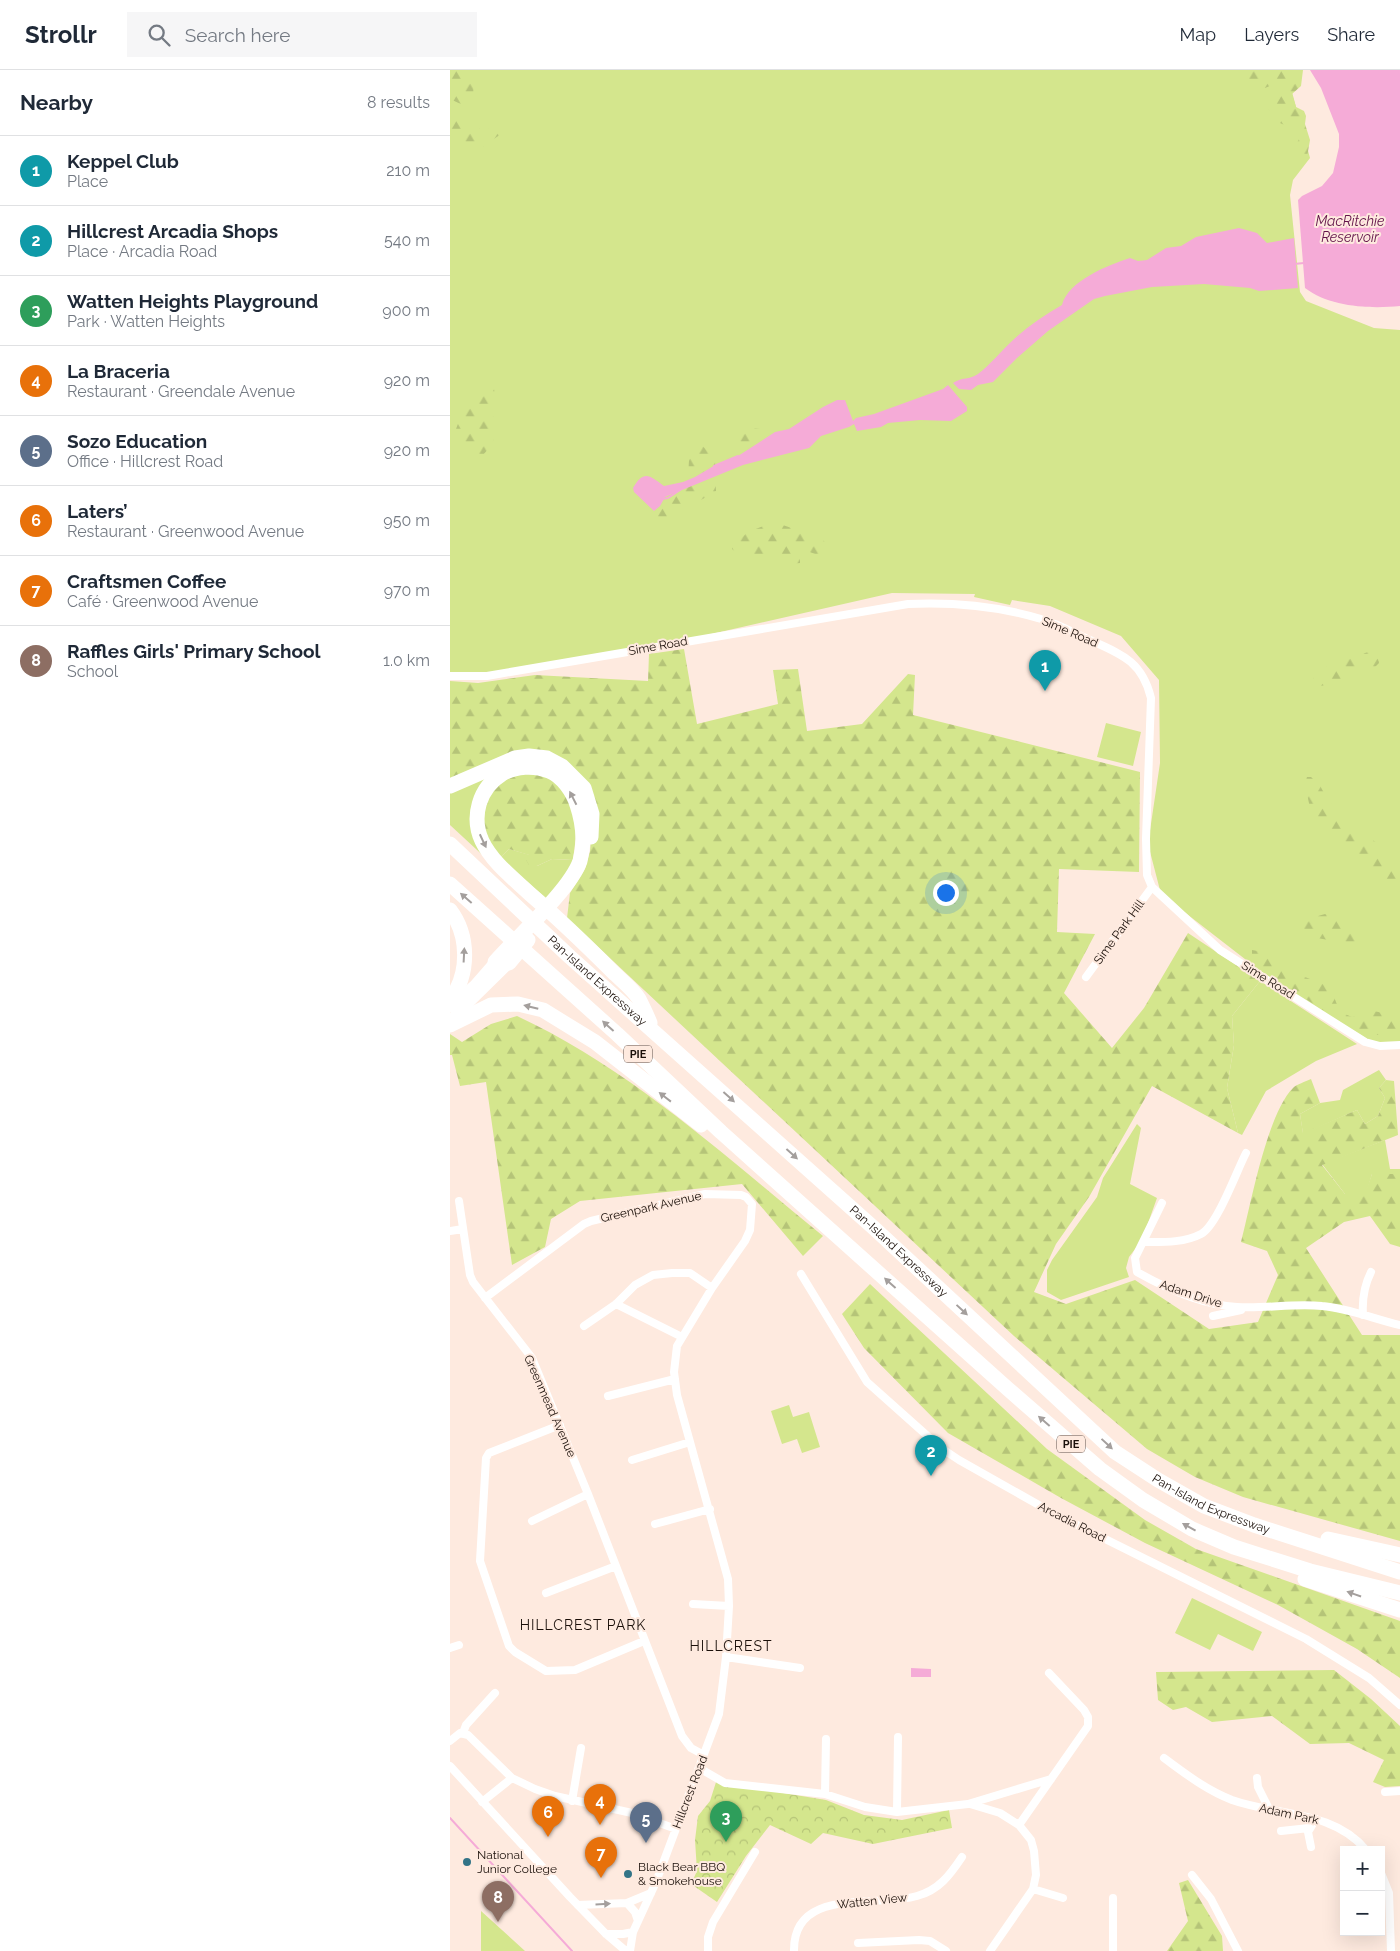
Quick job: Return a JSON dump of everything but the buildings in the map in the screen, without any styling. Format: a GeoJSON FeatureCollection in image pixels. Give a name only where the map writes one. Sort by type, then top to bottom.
{"type":"FeatureCollection","features":[{"type":"Feature","properties":{"kind":"highway"},"geometry":{"type":"LineString","coordinates":[[450,786],[515,758],[529,756],[547,758],[562,766],[584,788],[592,814],[590,843],[585,860],[574,884],[502,963]]}},
{"type":"Feature","properties":{"kind":"highway"},"geometry":{"type":"LineString","coordinates":[[502,963],[549,905],[576,871],[580,860],[583,829],[576,802],[560,778],[551,772],[538,768],[511,770],[501,775],[486,790],[478,806],[477,820],[482,840],[487,850],[500,865],[516,880],[581,940],[638,998],[653,1029]]}},
{"type":"Feature","properties":{"kind":"highway","name":"Pan-Island Expressway"},"geometry":{"type":"LineString","coordinates":[[450,844],[570,957],[653,1029],[875,1229],[1115,1452],[1158,1480],[1204,1506],[1400,1572]]}},
{"type":"Feature","properties":{"kind":"highway","name":"PIE"},"geometry":{"type":"LineString","coordinates":[[450,884],[554,977],[720,1132],[1100,1469],[1143,1500],[1192,1529],[1234,1547],[1310,1571],[1400,1593]]}},
{"type":"Feature","properties":{"kind":"highway"},"geometry":{"type":"LineString","coordinates":[[450,910],[460,926],[465,941],[461,978],[450,1000]]}},
{"type":"Feature","properties":{"kind":"highway"},"geometry":{"type":"LineString","coordinates":[[450,1023],[491,1005],[518,1004],[543,1010],[595,1042],[706,1128],[720,1132]]}},
{"type":"Feature","properties":{"kind":"highway"},"geometry":{"type":"LineString","coordinates":[[1290,1536],[1308,1535],[1400,1555]]}},
{"type":"Feature","properties":{"kind":"highway"},"geometry":{"type":"LineString","coordinates":[[1234,1547],[1265,1565],[1400,1610]]}},
{"type":"Feature","properties":{"kind":"main road"},"geometry":{"type":"LineString","coordinates":[[450,1008],[502,963]]}},
{"type":"Feature","properties":{"kind":"main road"},"geometry":{"type":"LineString","coordinates":[[450,1023],[502,963]]}},
{"type":"Feature","properties":{"kind":"street","name":"Sime Road"},"geometry":{"type":"LineString","coordinates":[[450,676],[487,676],[908,604],[965,604],[1042,619],[1062,626],[1124,656],[1141,672],[1148,685],[1151,698],[1146,839],[1147,875],[1152,886],[1220,950],[1365,1042],[1380,1046],[1400,1045]]}},
{"type":"Feature","properties":{"kind":"street","name":"Sime Park Hill"},"geometry":{"type":"LineString","coordinates":[[1086,977],[1152,886]]}},
{"type":"Feature","properties":{"kind":"street"},"geometry":{"type":"LineString","coordinates":[[1162,1203],[1144,1242],[1173,1242],[1203,1234],[1216,1218],[1246,1153]]}},
{"type":"Feature","properties":{"kind":"street","name":"Greenpark Avenue"},"geometry":{"type":"LineString","coordinates":[[485,1298],[584,1224],[591,1221],[626,1211],[705,1194],[733,1194],[746,1197],[751,1201]]}},
{"type":"Feature","properties":{"kind":"street","name":"Greenmead Avenue"},"geometry":{"type":"LineString","coordinates":[[459,1201],[470,1275],[485,1298],[532,1358],[588,1494],[682,1736],[691,1748],[704,1755]]}},
{"type":"Feature","properties":{"kind":"street","name":"Hillcrest Road"},"geometry":{"type":"LineString","coordinates":[[630,1951],[633,1932],[651,1893],[720,1714],[726,1658],[729,1606],[728,1579],[690,1442],[675,1379],[677,1346],[712,1288],[738,1253],[750,1230],[753,1215],[751,1201]]}},
{"type":"Feature","properties":{"kind":"street"},"geometry":{"type":"LineString","coordinates":[[450,1231],[463,1229]]}},
{"type":"Feature","properties":{"kind":"street","name":"Adam Drive"},"geometry":{"type":"LineString","coordinates":[[1144,1242],[1135,1258],[1137,1272],[1162,1286],[1195,1298],[1220,1305],[1253,1307],[1302,1304],[1324,1306],[1400,1325]]}},
{"type":"Feature","properties":{"kind":"street"},"geometry":{"type":"LineString","coordinates":[[1362,1315],[1363,1294],[1371,1272]]}},
{"type":"Feature","properties":{"kind":"street"},"geometry":{"type":"LineString","coordinates":[[584,1326],[616,1304],[634,1285],[653,1275],[690,1273],[712,1288]]}},
{"type":"Feature","properties":{"kind":"street","name":"Arcadia Road"},"geometry":{"type":"LineString","coordinates":[[801,1274],[867,1382],[941,1448],[1048,1510],[1306,1640],[1369,1678],[1400,1705]]}},
{"type":"Feature","properties":{"kind":"street"},"geometry":{"type":"LineString","coordinates":[[616,1304],[682,1337]]}},
{"type":"Feature","properties":{"kind":"street","name":"Adam Drive"},"geometry":{"type":"LineString","coordinates":[[1213,1316],[1253,1307]]}},
{"type":"Feature","properties":{"kind":"street"},"geometry":{"type":"LineString","coordinates":[[608,1396],[675,1379]]}},
{"type":"Feature","properties":{"kind":"street"},"geometry":{"type":"LineString","coordinates":[[560,1425],[489,1453],[486,1458],[480,1561],[506,1640],[515,1652],[546,1671],[575,1670],[644,1642]]}},
{"type":"Feature","properties":{"kind":"street"},"geometry":{"type":"LineString","coordinates":[[632,1460],[690,1442]]}},
{"type":"Feature","properties":{"kind":"street"},"geometry":{"type":"LineString","coordinates":[[532,1521],[588,1494]]}},
{"type":"Feature","properties":{"kind":"street"},"geometry":{"type":"LineString","coordinates":[[655,1524],[710,1510]]}},
{"type":"Feature","properties":{"kind":"street"},"geometry":{"type":"LineString","coordinates":[[546,1593],[616,1566]]}},
{"type":"Feature","properties":{"kind":"street"},"geometry":{"type":"LineString","coordinates":[[693,1604],[729,1606]]}},
{"type":"Feature","properties":{"kind":"street"},"geometry":{"type":"LineString","coordinates":[[450,1648],[459,1645]]}},
{"type":"Feature","properties":{"kind":"street"},"geometry":{"type":"LineString","coordinates":[[726,1658],[800,1668]]}},
{"type":"Feature","properties":{"kind":"street"},"geometry":{"type":"LineString","coordinates":[[1019,1825],[1088,1726],[1084,1710],[1050,1673]]}},
{"type":"Feature","properties":{"kind":"street"},"geometry":{"type":"LineString","coordinates":[[463,1733],[466,1725],[495,1694]]}},
{"type":"Feature","properties":{"kind":"street"},"geometry":{"type":"LineString","coordinates":[[450,1742],[457,1735],[463,1733],[468,1735],[512,1778],[535,1789],[572,1800],[632,1813],[676,1829]]}},
{"type":"Feature","properties":{"kind":"street"},"geometry":{"type":"LineString","coordinates":[[897,1812],[898,1737]]}},
{"type":"Feature","properties":{"kind":"street"},"geometry":{"type":"LineString","coordinates":[[825,1794],[826,1739]]}},
{"type":"Feature","properties":{"kind":"street"},"geometry":{"type":"LineString","coordinates":[[572,1800],[581,1748]]}},
{"type":"Feature","properties":{"kind":"street","name":"Adam Park"},"geometry":{"type":"LineString","coordinates":[[1164,1758],[1207,1789],[1240,1802],[1316,1819],[1345,1832],[1363,1846]]}},
{"type":"Feature","properties":{"kind":"street"},"geometry":{"type":"LineString","coordinates":[[450,1766],[578,1905],[606,1934],[626,1951]]}},
{"type":"Feature","properties":{"kind":"street"},"geometry":{"type":"LineString","coordinates":[[699,1768],[724,1783],[825,1794],[865,1807],[897,1812],[968,1804],[1051,1779]]}},
{"type":"Feature","properties":{"kind":"street"},"geometry":{"type":"LineString","coordinates":[[482,1802],[512,1778]]}},
{"type":"Feature","properties":{"kind":"street"},"geometry":{"type":"LineString","coordinates":[[1257,1778],[1258,1787],[1269,1809]]}},
{"type":"Feature","properties":{"kind":"street"},"geometry":{"type":"LineString","coordinates":[[1385,1792],[1400,1791]]}},
{"type":"Feature","properties":{"kind":"street"},"geometry":{"type":"LineString","coordinates":[[968,1804],[1000,1813],[1019,1825],[1031,1840],[1034,1851],[1036,1875],[1033,1889],[990,1951]]}},
{"type":"Feature","properties":{"kind":"street"},"geometry":{"type":"LineString","coordinates":[[1312,1847],[1308,1834],[1309,1828],[1316,1819]]}},
{"type":"Feature","properties":{"kind":"street"},"geometry":{"type":"LineString","coordinates":[[1281,1831],[1309,1828]]}},
{"type":"Feature","properties":{"kind":"street"},"geometry":{"type":"LineString","coordinates":[[708,1951],[708,1937],[713,1922],[755,1852]]}},
{"type":"Feature","properties":{"kind":"street","name":"Watten View"},"geometry":{"type":"LineString","coordinates":[[794,1951],[797,1934],[802,1923],[810,1914],[825,1905],[916,1896],[936,1888],[950,1875],[962,1857]]}},
{"type":"Feature","properties":{"kind":"street"},"geometry":{"type":"LineString","coordinates":[[1192,1875],[1211,1898],[1238,1951]]}},
{"type":"Feature","properties":{"kind":"street"},"geometry":{"type":"LineString","coordinates":[[1033,1889],[1063,1898]]}},
{"type":"Feature","properties":{"kind":"street"},"geometry":{"type":"LineString","coordinates":[[578,1905],[627,1903],[651,1893]]}},
{"type":"Feature","properties":{"kind":"street"},"geometry":{"type":"LineString","coordinates":[[1385,1894],[1391,1951]]}},
{"type":"Feature","properties":{"kind":"street"},"geometry":{"type":"LineString","coordinates":[[1113,1898],[1113,1951]]}},
{"type":"Feature","properties":{"kind":"street"},"geometry":{"type":"LineString","coordinates":[[627,1903],[636,1912],[638,1921]]}},
{"type":"Feature","properties":{"kind":"street"},"geometry":{"type":"LineString","coordinates":[[606,1934],[633,1932]]}},
{"type":"Feature","properties":{"kind":"street"},"geometry":{"type":"LineString","coordinates":[[858,1944],[930,1941],[946,1951]]}},
{"type":"Feature","properties":{"kind":"green space"},"geometry":{"type":"Polygon","coordinates":[[[450,70],[1278,70],[1292,92],[1310,158],[1293,180],[1290,195],[1300,292],[1306,301],[1374,328],[1400,330],[1400,1042],[1377,1045],[1276,983],[1161,894],[1148,844],[1160,763],[1159,680],[1121,636],[1050,606],[1012,600],[1010,605],[974,597],[975,594],[892,593],[672,643],[477,676],[450,674],[450,70]]]}},
{"type":"Feature","properties":{"kind":"green space"},"geometry":{"type":"Polygon","coordinates":[[[450,70],[472,70],[474,75],[473,101],[465,106],[450,99],[450,70]]]}},
{"type":"Feature","properties":{"kind":"green space"},"geometry":{"type":"Polygon","coordinates":[[[1232,70],[1303,70],[1301,86],[1292,94],[1296,107],[1304,111],[1306,116],[1305,124],[1310,140],[1307,157],[1300,158],[1292,153],[1299,139],[1298,131],[1280,123],[1265,105],[1266,97],[1276,95],[1276,89],[1272,85],[1265,88],[1256,87],[1249,80],[1240,80],[1232,70]]]}},
{"type":"Feature","properties":{"kind":"green space"},"geometry":{"type":"Polygon","coordinates":[[[450,104],[464,126],[486,130],[499,124],[501,134],[481,148],[471,149],[450,130],[450,104]]]}},
{"type":"Feature","properties":{"kind":"green space"},"geometry":{"type":"Polygon","coordinates":[[[505,372],[506,377],[493,383],[495,395],[499,396],[500,403],[491,411],[498,428],[491,446],[482,456],[471,456],[450,440],[450,431],[456,429],[464,408],[476,398],[490,380],[495,375],[505,372]]]}},
{"type":"Feature","properties":{"kind":"green space"},"geometry":{"type":"Polygon","coordinates":[[[743,429],[760,429],[764,445],[748,452],[739,450],[736,435],[743,429]]]}},
{"type":"Feature","properties":{"kind":"green space"},"geometry":{"type":"Polygon","coordinates":[[[694,445],[702,445],[715,460],[716,491],[701,500],[680,507],[672,518],[663,522],[649,511],[656,497],[673,482],[688,478],[689,460],[694,445]]]}},
{"type":"Feature","properties":{"kind":"green space"},"geometry":{"type":"Polygon","coordinates":[[[774,522],[809,534],[812,542],[818,538],[824,541],[827,545],[825,554],[821,556],[799,547],[796,549],[796,554],[800,557],[800,563],[780,565],[775,555],[740,555],[732,549],[732,546],[748,532],[774,522]]]}},
{"type":"Feature","properties":{"kind":"green space"},"geometry":{"type":"Polygon","coordinates":[[[684,649],[697,724],[778,704],[773,670],[798,669],[807,731],[862,724],[908,674],[915,675],[913,715],[1140,772],[1139,872],[1059,869],[1057,932],[1095,934],[1064,993],[1112,1048],[1144,1008],[1188,933],[1260,981],[1232,1016],[1234,1045],[1227,1088],[1238,1133],[1152,1086],[1089,1197],[1056,1244],[1034,1292],[1066,1304],[1135,1280],[1209,1329],[1258,1322],[1278,1275],[1267,1251],[1241,1242],[1261,1160],[1275,1118],[1284,1101],[1293,1088],[1311,1079],[1320,1103],[1300,1114],[1303,1133],[1357,1110],[1365,1124],[1378,1116],[1385,1098],[1379,1088],[1386,1080],[1394,1081],[1398,1135],[1322,1165],[1345,1194],[1365,1194],[1372,1174],[1400,1174],[1400,1247],[1390,1244],[1370,1216],[1344,1222],[1306,1248],[1362,1335],[1400,1335],[1400,1541],[1243,1497],[1195,1477],[1147,1449],[1014,1336],[567,918],[570,893],[585,869],[590,851],[593,821],[543,761],[450,788],[450,681],[478,683],[535,675],[648,681],[649,654],[684,649]]]}},
{"type":"Feature","properties":{"kind":"green space"},"geometry":{"type":"Polygon","coordinates":[[[1372,651],[1378,657],[1379,663],[1375,667],[1361,669],[1324,685],[1314,685],[1313,676],[1327,666],[1344,659],[1355,659],[1372,651]]]}},
{"type":"Feature","properties":{"kind":"green space"},"geometry":{"type":"Polygon","coordinates":[[[1106,723],[1141,732],[1133,766],[1097,757],[1106,723]]]}},
{"type":"Feature","properties":{"kind":"green space"},"geometry":{"type":"Polygon","coordinates":[[[498,770],[490,862],[450,825],[450,791],[498,770]]]}},
{"type":"Feature","properties":{"kind":"green space"},"geometry":{"type":"Polygon","coordinates":[[[524,772],[553,778],[570,800],[577,828],[573,860],[552,859],[537,866],[529,865],[526,860],[529,855],[509,849],[500,858],[491,844],[482,825],[486,804],[500,782],[524,772]]]}},
{"type":"Feature","properties":{"kind":"green space"},"geometry":{"type":"Polygon","coordinates":[[[1307,777],[1311,777],[1319,784],[1328,800],[1358,831],[1379,844],[1384,857],[1400,860],[1400,893],[1380,882],[1370,871],[1364,869],[1356,858],[1350,856],[1343,845],[1321,831],[1313,816],[1310,805],[1306,789],[1307,777]]]}},
{"type":"Feature","properties":{"kind":"green space"},"geometry":{"type":"Polygon","coordinates":[[[509,849],[530,855],[537,866],[552,859],[573,860],[571,870],[547,899],[500,858],[509,849]]]}},
{"type":"Feature","properties":{"kind":"green space"},"geometry":{"type":"Polygon","coordinates":[[[1325,914],[1352,921],[1356,930],[1355,943],[1349,945],[1343,942],[1320,939],[1304,930],[1304,916],[1311,918],[1325,914]]]}},
{"type":"Feature","properties":{"kind":"green space"},"geometry":{"type":"Polygon","coordinates":[[[1252,950],[1263,952],[1275,965],[1330,987],[1340,1012],[1352,1017],[1373,1011],[1400,1016],[1400,1033],[1378,1035],[1348,1026],[1287,987],[1274,982],[1252,958],[1252,950]]]}},
{"type":"Feature","properties":{"kind":"green space"},"geometry":{"type":"Polygon","coordinates":[[[1260,981],[1357,1044],[1316,1061],[1266,1091],[1242,1135],[1238,1133],[1227,1088],[1234,1045],[1232,1016],[1260,981]]]}},
{"type":"Feature","properties":{"kind":"green space"},"geometry":{"type":"Polygon","coordinates":[[[517,1016],[559,1037],[638,1088],[714,1146],[823,1236],[803,1256],[742,1184],[580,1201],[551,1219],[545,1247],[512,1265],[486,1082],[460,1086],[452,1055],[450,1055],[450,1034],[462,1042],[491,1024],[517,1016]]]}},
{"type":"Feature","properties":{"kind":"green space"},"geometry":{"type":"Polygon","coordinates":[[[1379,1070],[1386,1080],[1379,1088],[1385,1098],[1378,1116],[1365,1124],[1357,1110],[1303,1134],[1300,1114],[1320,1103],[1340,1100],[1343,1090],[1379,1070]]]}},
{"type":"Feature","properties":{"kind":"green space"},"geometry":{"type":"Polygon","coordinates":[[[1137,1124],[1141,1128],[1130,1184],[1157,1198],[1142,1240],[1129,1257],[1126,1268],[1129,1277],[1061,1300],[1047,1292],[1047,1270],[1052,1260],[1097,1197],[1103,1178],[1137,1124]]]}},
{"type":"Feature","properties":{"kind":"green space"},"geometry":{"type":"Polygon","coordinates":[[[1385,1140],[1390,1169],[1400,1169],[1400,1174],[1372,1174],[1366,1194],[1345,1194],[1322,1164],[1385,1140]]]}},
{"type":"Feature","properties":{"kind":"green space"},"geometry":{"type":"Polygon","coordinates":[[[870,1284],[1047,1449],[1145,1520],[1196,1549],[1400,1621],[1400,1678],[1357,1649],[1278,1605],[1145,1543],[1061,1498],[948,1433],[864,1348],[842,1314],[870,1284]]]}},
{"type":"Feature","properties":{"kind":"green space"},"geometry":{"type":"Polygon","coordinates":[[[789,1405],[793,1417],[809,1412],[820,1447],[802,1453],[797,1439],[782,1444],[771,1411],[789,1405]]]}},
{"type":"Feature","properties":{"kind":"green space"},"geometry":{"type":"Polygon","coordinates":[[[1192,1598],[1262,1632],[1253,1651],[1218,1634],[1210,1650],[1175,1633],[1192,1598]]]}},
{"type":"Feature","properties":{"kind":"green space"},"geometry":{"type":"Polygon","coordinates":[[[1334,1670],[1371,1699],[1400,1726],[1400,1786],[1385,1787],[1373,1782],[1384,1760],[1349,1743],[1310,1744],[1272,1716],[1212,1722],[1186,1707],[1173,1710],[1158,1700],[1156,1672],[1334,1670]]]}},
{"type":"Feature","properties":{"kind":"green space"},"geometry":{"type":"Polygon","coordinates":[[[717,1779],[735,1785],[826,1800],[864,1815],[902,1820],[949,1810],[952,1828],[873,1844],[823,1833],[811,1844],[770,1825],[746,1856],[717,1902],[691,1884],[697,1871],[695,1840],[698,1816],[710,1801],[717,1779]]]}},
{"type":"Feature","properties":{"kind":"green space"},"geometry":{"type":"Polygon","coordinates":[[[1188,1880],[1222,1936],[1223,1951],[1167,1951],[1188,1921],[1179,1883],[1188,1880]]]}},
{"type":"Feature","properties":{"kind":"green space"},"geometry":{"type":"Polygon","coordinates":[[[481,1911],[525,1951],[481,1951],[481,1911]]]}},
{"type":"Feature","properties":{"kind":"water","name":"MacRitchie Reservoir"},"geometry":{"type":"Polygon","coordinates":[[[1310,70],[1400,70],[1400,306],[1363,307],[1338,303],[1305,288],[1298,200],[1322,186],[1333,173],[1339,147],[1339,134],[1321,88],[1310,70]]]}},
{"type":"Feature","properties":{"kind":"water"},"geometry":{"type":"Polygon","coordinates":[[[1239,228],[1257,233],[1267,243],[1294,238],[1298,288],[1259,291],[1250,288],[1204,284],[1152,287],[1094,299],[1048,331],[993,382],[978,385],[971,390],[959,389],[953,383],[978,374],[1024,331],[1062,305],[1072,289],[1090,275],[1130,258],[1138,261],[1147,260],[1166,248],[1181,246],[1196,237],[1239,228]]]}},
{"type":"Feature","properties":{"kind":"water"},"geometry":{"type":"Polygon","coordinates":[[[948,385],[967,407],[967,411],[951,421],[920,420],[888,423],[881,427],[857,431],[854,424],[821,436],[809,448],[743,465],[665,497],[660,506],[654,511],[634,492],[633,488],[644,476],[651,477],[664,486],[695,477],[717,464],[738,456],[775,432],[789,429],[837,400],[845,400],[853,421],[856,418],[874,414],[943,389],[948,385]]]}},
{"type":"Feature","properties":{"kind":"water"},"geometry":{"type":"Polygon","coordinates":[[[911,1668],[931,1669],[931,1677],[911,1677],[911,1668]]]}},
{"type":"Feature","properties":{"kind":"waterway"},"geometry":{"type":"LineString","coordinates":[[1294,264],[1304,263]]}},
{"type":"Feature","properties":{"kind":"waterway"},"geometry":{"type":"LineString","coordinates":[[714,466],[738,456],[742,460]]}},
{"type":"Feature","properties":{"kind":"waterway"},"geometry":{"type":"LineString","coordinates":[[662,499],[668,498],[680,490]]}},
{"type":"Feature","properties":{"kind":"waterway"},"geometry":{"type":"LineString","coordinates":[[450,1818],[572,1951]]}},
{"type":"Feature","properties":{"kind":"place","name":"Keppel Club"},"geometry":{"type":"Point","coordinates":[1045,691]}},
{"type":"Feature","properties":{"kind":"place","name":"Hillcrest Arcadia Shops"},"geometry":{"type":"Point","coordinates":[931,1476]}},
{"type":"Feature","properties":{"kind":"place","name":"La Braceria"},"geometry":{"type":"Point","coordinates":[600,1825]}},
{"type":"Feature","properties":{"kind":"place","name":"Laters’"},"geometry":{"type":"Point","coordinates":[548,1837]}},
{"type":"Feature","properties":{"kind":"place","name":"Watten Heights Playground"},"geometry":{"type":"Point","coordinates":[726,1842]}},
{"type":"Feature","properties":{"kind":"place","name":"Sozo Education"},"geometry":{"type":"Point","coordinates":[646,1843]}},
{"type":"Feature","properties":{"kind":"place","name":"National Junior College"},"geometry":{"type":"Point","coordinates":[467,1862]}},
{"type":"Feature","properties":{"kind":"place","name":"Black Bear BBQ & Smokehouse"},"geometry":{"type":"Point","coordinates":[628,1874]}},
{"type":"Feature","properties":{"kind":"place","name":"Craftsmen Coffee"},"geometry":{"type":"Point","coordinates":[601,1878]}},
{"type":"Feature","properties":{"kind":"place","name":"Raffles Girls' Primary School"},"geometry":{"type":"Point","coordinates":[498,1922]}},
{"type":"Feature","properties":{"kind":"district","name":"HILLCREST PARK"},"geometry":{"type":"Point","coordinates":[583,1625]}},
{"type":"Feature","properties":{"kind":"district","name":"HILLCREST"},"geometry":{"type":"Point","coordinates":[731,1646]}}]}
